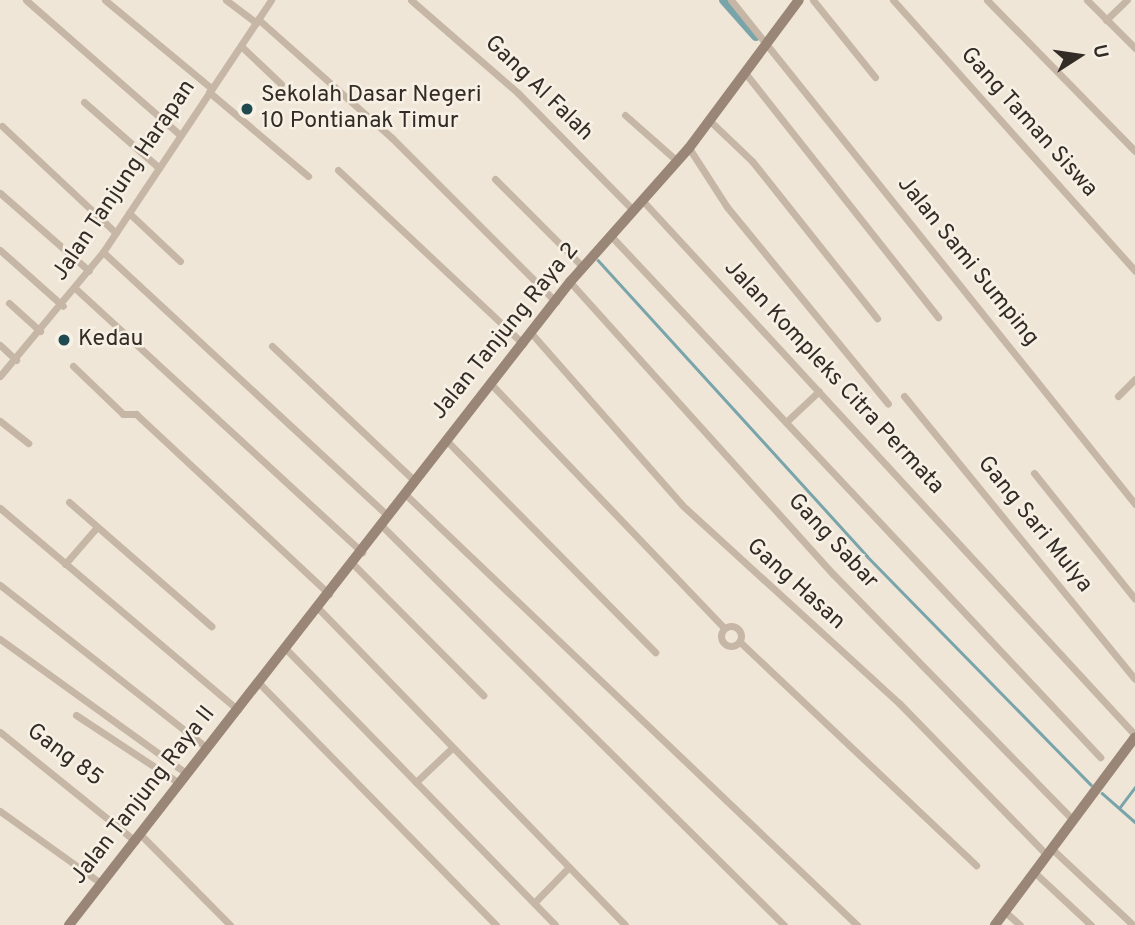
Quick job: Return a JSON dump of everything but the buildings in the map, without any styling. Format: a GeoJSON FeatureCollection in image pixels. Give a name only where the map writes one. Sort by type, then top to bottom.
{"type":"FeatureCollection","features":[{"type":"Feature","properties":{"kind":"street"},"geometry":{"type":"LineString","coordinates":[[26,0],[180,135]]}},
{"type":"Feature","properties":{"kind":"street"},"geometry":{"type":"LineString","coordinates":[[105,0],[308,176]]}},
{"type":"Feature","properties":{"kind":"street"},"geometry":{"type":"LineString","coordinates":[[226,0],[257,21],[385,131],[556,302]]}},
{"type":"Feature","properties":{"kind":"street","name":"Jalan Tanjung Harapan"},"geometry":{"type":"LineString","coordinates":[[0,376],[62,306],[103,252],[271,0]]}},
{"type":"Feature","properties":{"kind":"street","name":"Gang Al Falah"},"geometry":{"type":"LineString","coordinates":[[411,0],[518,93],[633,210]]}},
{"type":"Feature","properties":{"kind":"street","name":"Jalan Sami Sumping"},"geometry":{"type":"LineString","coordinates":[[731,0],[769,43],[1135,504]]}},
{"type":"Feature","properties":{"kind":"street","name":"Jalan Tanjung Raya 2"},"geometry":{"type":"LineString","coordinates":[[251,694],[570,282],[689,148],[799,0]]}},
{"type":"Feature","properties":{"kind":"street"},"geometry":{"type":"LineString","coordinates":[[813,0],[875,77]]}},
{"type":"Feature","properties":{"kind":"street","name":"Gang Taman Siswa"},"geometry":{"type":"LineString","coordinates":[[893,0],[1135,271]]}},
{"type":"Feature","properties":{"kind":"street"},"geometry":{"type":"LineString","coordinates":[[987,0],[1135,151]]}},
{"type":"Feature","properties":{"kind":"street"},"geometry":{"type":"LineString","coordinates":[[1087,0],[1135,48]]}},
{"type":"Feature","properties":{"kind":"street"},"geometry":{"type":"LineString","coordinates":[[1106,20],[1127,0]]}},
{"type":"Feature","properties":{"kind":"street"},"geometry":{"type":"LineString","coordinates":[[241,46],[281,84]]}},
{"type":"Feature","properties":{"kind":"street"},"geometry":{"type":"LineString","coordinates":[[746,74],[939,317]]}},
{"type":"Feature","properties":{"kind":"street"},"geometry":{"type":"LineString","coordinates":[[84,102],[159,167]]}},
{"type":"Feature","properties":{"kind":"street"},"geometry":{"type":"LineString","coordinates":[[625,115],[677,161]]}},
{"type":"Feature","properties":{"kind":"street"},"geometry":{"type":"LineString","coordinates":[[709,120],[759,170],[877,318]]}},
{"type":"Feature","properties":{"kind":"street"},"geometry":{"type":"LineString","coordinates":[[2,126],[116,233]]}},
{"type":"Feature","properties":{"kind":"street"},"geometry":{"type":"LineString","coordinates":[[689,148],[727,207],[888,404]]}},
{"type":"Feature","properties":{"kind":"street"},"geometry":{"type":"LineString","coordinates":[[338,170],[523,344]]}},
{"type":"Feature","properties":{"kind":"street"},"geometry":{"type":"LineString","coordinates":[[495,179],[583,267]]}},
{"type":"Feature","properties":{"kind":"street"},"geometry":{"type":"LineString","coordinates":[[0,193],[89,271]]}},
{"type":"Feature","properties":{"kind":"street","name":"Jalan Kompleks Citra Permata"},"geometry":{"type":"LineString","coordinates":[[642,200],[1135,736]]}},
{"type":"Feature","properties":{"kind":"street"},"geometry":{"type":"LineString","coordinates":[[129,213],[180,261]]}},
{"type":"Feature","properties":{"kind":"street"},"geometry":{"type":"LineString","coordinates":[[611,236],[1100,757]]}},
{"type":"Feature","properties":{"kind":"street"},"geometry":{"type":"LineString","coordinates":[[0,250],[62,306]]}},
{"type":"Feature","properties":{"kind":"street"},"geometry":{"type":"LineString","coordinates":[[103,252],[385,520],[784,925]]}},
{"type":"Feature","properties":{"kind":"street","name":"Gang Sabar"},"geometry":{"type":"LineString","coordinates":[[570,282],[833,574],[1073,820]]}},
{"type":"Feature","properties":{"kind":"street"},"geometry":{"type":"LineString","coordinates":[[76,289],[362,552]]}},
{"type":"Feature","properties":{"kind":"street"},"geometry":{"type":"LineString","coordinates":[[9,303],[40,331]]}},
{"type":"Feature","properties":{"kind":"street","name":"Gang Hasan"},"geometry":{"type":"LineString","coordinates":[[532,334],[682,505],[899,703],[1048,851],[1133,925]]}},
{"type":"Feature","properties":{"kind":"street"},"geometry":{"type":"LineString","coordinates":[[0,345],[16,360]]}},
{"type":"Feature","properties":{"kind":"street"},"geometry":{"type":"LineString","coordinates":[[272,346],[415,481]]}},
{"type":"Feature","properties":{"kind":"street"},"geometry":{"type":"LineString","coordinates":[[73,366],[123,414],[135,414],[329,594]]}},
{"type":"Feature","properties":{"kind":"street"},"geometry":{"type":"LineString","coordinates":[[1118,396],[1135,379]]}},
{"type":"Feature","properties":{"kind":"street"},"geometry":{"type":"LineString","coordinates":[[491,384],[724,628],[738,628],[740,642],[976,865]]}},
{"type":"Feature","properties":{"kind":"street"},"geometry":{"type":"LineString","coordinates":[[786,422],[819,391]]}},
{"type":"Feature","properties":{"kind":"street","name":"Gang Sari Mulya"},"geometry":{"type":"LineString","coordinates":[[904,396],[1135,679]]}},
{"type":"Feature","properties":{"kind":"street"},"geometry":{"type":"LineString","coordinates":[[0,421],[28,443]]}},
{"type":"Feature","properties":{"kind":"street"},"geometry":{"type":"LineString","coordinates":[[446,440],[655,652]]}},
{"type":"Feature","properties":{"kind":"street"},"geometry":{"type":"LineString","coordinates":[[1034,473],[1135,598]]}},
{"type":"Feature","properties":{"kind":"street"},"geometry":{"type":"LineString","coordinates":[[405,494],[857,925]]}},
{"type":"Feature","properties":{"kind":"street"},"geometry":{"type":"LineString","coordinates":[[69,502],[211,626]]}},
{"type":"Feature","properties":{"kind":"street"},"geometry":{"type":"LineString","coordinates":[[0,508],[238,710]]}},
{"type":"Feature","properties":{"kind":"street"},"geometry":{"type":"LineString","coordinates":[[65,564],[97,527]]}},
{"type":"Feature","properties":{"kind":"street"},"geometry":{"type":"LineString","coordinates":[[353,564],[483,695]]}},
{"type":"Feature","properties":{"kind":"street"},"geometry":{"type":"LineString","coordinates":[[0,585],[206,747]]}},
{"type":"Feature","properties":{"kind":"street"},"geometry":{"type":"LineString","coordinates":[[318,608],[625,925]]}},
{"type":"Feature","properties":{"kind":"street"},"geometry":{"type":"LineString","coordinates":[[724,628],[723,642],[740,642]]}},
{"type":"Feature","properties":{"kind":"street"},"geometry":{"type":"LineString","coordinates":[[0,639],[183,778]]}},
{"type":"Feature","properties":{"kind":"street"},"geometry":{"type":"LineString","coordinates":[[286,649],[555,925]]}},
{"type":"Feature","properties":{"kind":"street"},"geometry":{"type":"LineString","coordinates":[[260,684],[496,925]]}},
{"type":"Feature","properties":{"kind":"street","name":"Jalan Tanjung Raya II"},"geometry":{"type":"LineString","coordinates":[[69,925],[206,747],[251,694]]}},
{"type":"Feature","properties":{"kind":"street"},"geometry":{"type":"LineString","coordinates":[[76,715],[183,778]]}},
{"type":"Feature","properties":{"kind":"street","name":"Gang 85"},"geometry":{"type":"LineString","coordinates":[[0,732],[138,837],[230,925]]}},
{"type":"Feature","properties":{"kind":"street"},"geometry":{"type":"LineString","coordinates":[[995,925],[1135,736]]}},
{"type":"Feature","properties":{"kind":"street"},"geometry":{"type":"LineString","coordinates":[[416,782],[453,748]]}},
{"type":"Feature","properties":{"kind":"street"},"geometry":{"type":"LineString","coordinates":[[0,811],[102,884]]}},
{"type":"Feature","properties":{"kind":"street"},"geometry":{"type":"LineString","coordinates":[[534,903],[569,867]]}},
{"type":"Feature","properties":{"kind":"street"},"geometry":{"type":"LineString","coordinates":[[1034,871],[1091,925]]}},
{"type":"Feature","properties":{"kind":"street"},"geometry":{"type":"LineString","coordinates":[[1004,911],[1020,925]]}},
{"type":"Feature","properties":{"kind":"waterway"},"geometry":{"type":"LineString","coordinates":[[724,0],[756,36]]}},
{"type":"Feature","properties":{"kind":"waterway"},"geometry":{"type":"LineString","coordinates":[[598,260],[867,556],[1091,785]]}},
{"type":"Feature","properties":{"kind":"waterway"},"geometry":{"type":"LineString","coordinates":[[1120,807],[1135,787]]}},
{"type":"Feature","properties":{"kind":"waterway"},"geometry":{"type":"LineString","coordinates":[[1102,793],[1135,822]]}},
{"type":"Feature","properties":{"kind":"place","name":"Sekolah Dasar Negeri 10 Pontianak Timur"},"geometry":{"type":"Point","coordinates":[247,109]}},
{"type":"Feature","properties":{"kind":"place","name":"Kedau"},"geometry":{"type":"Point","coordinates":[64,340]}}]}
